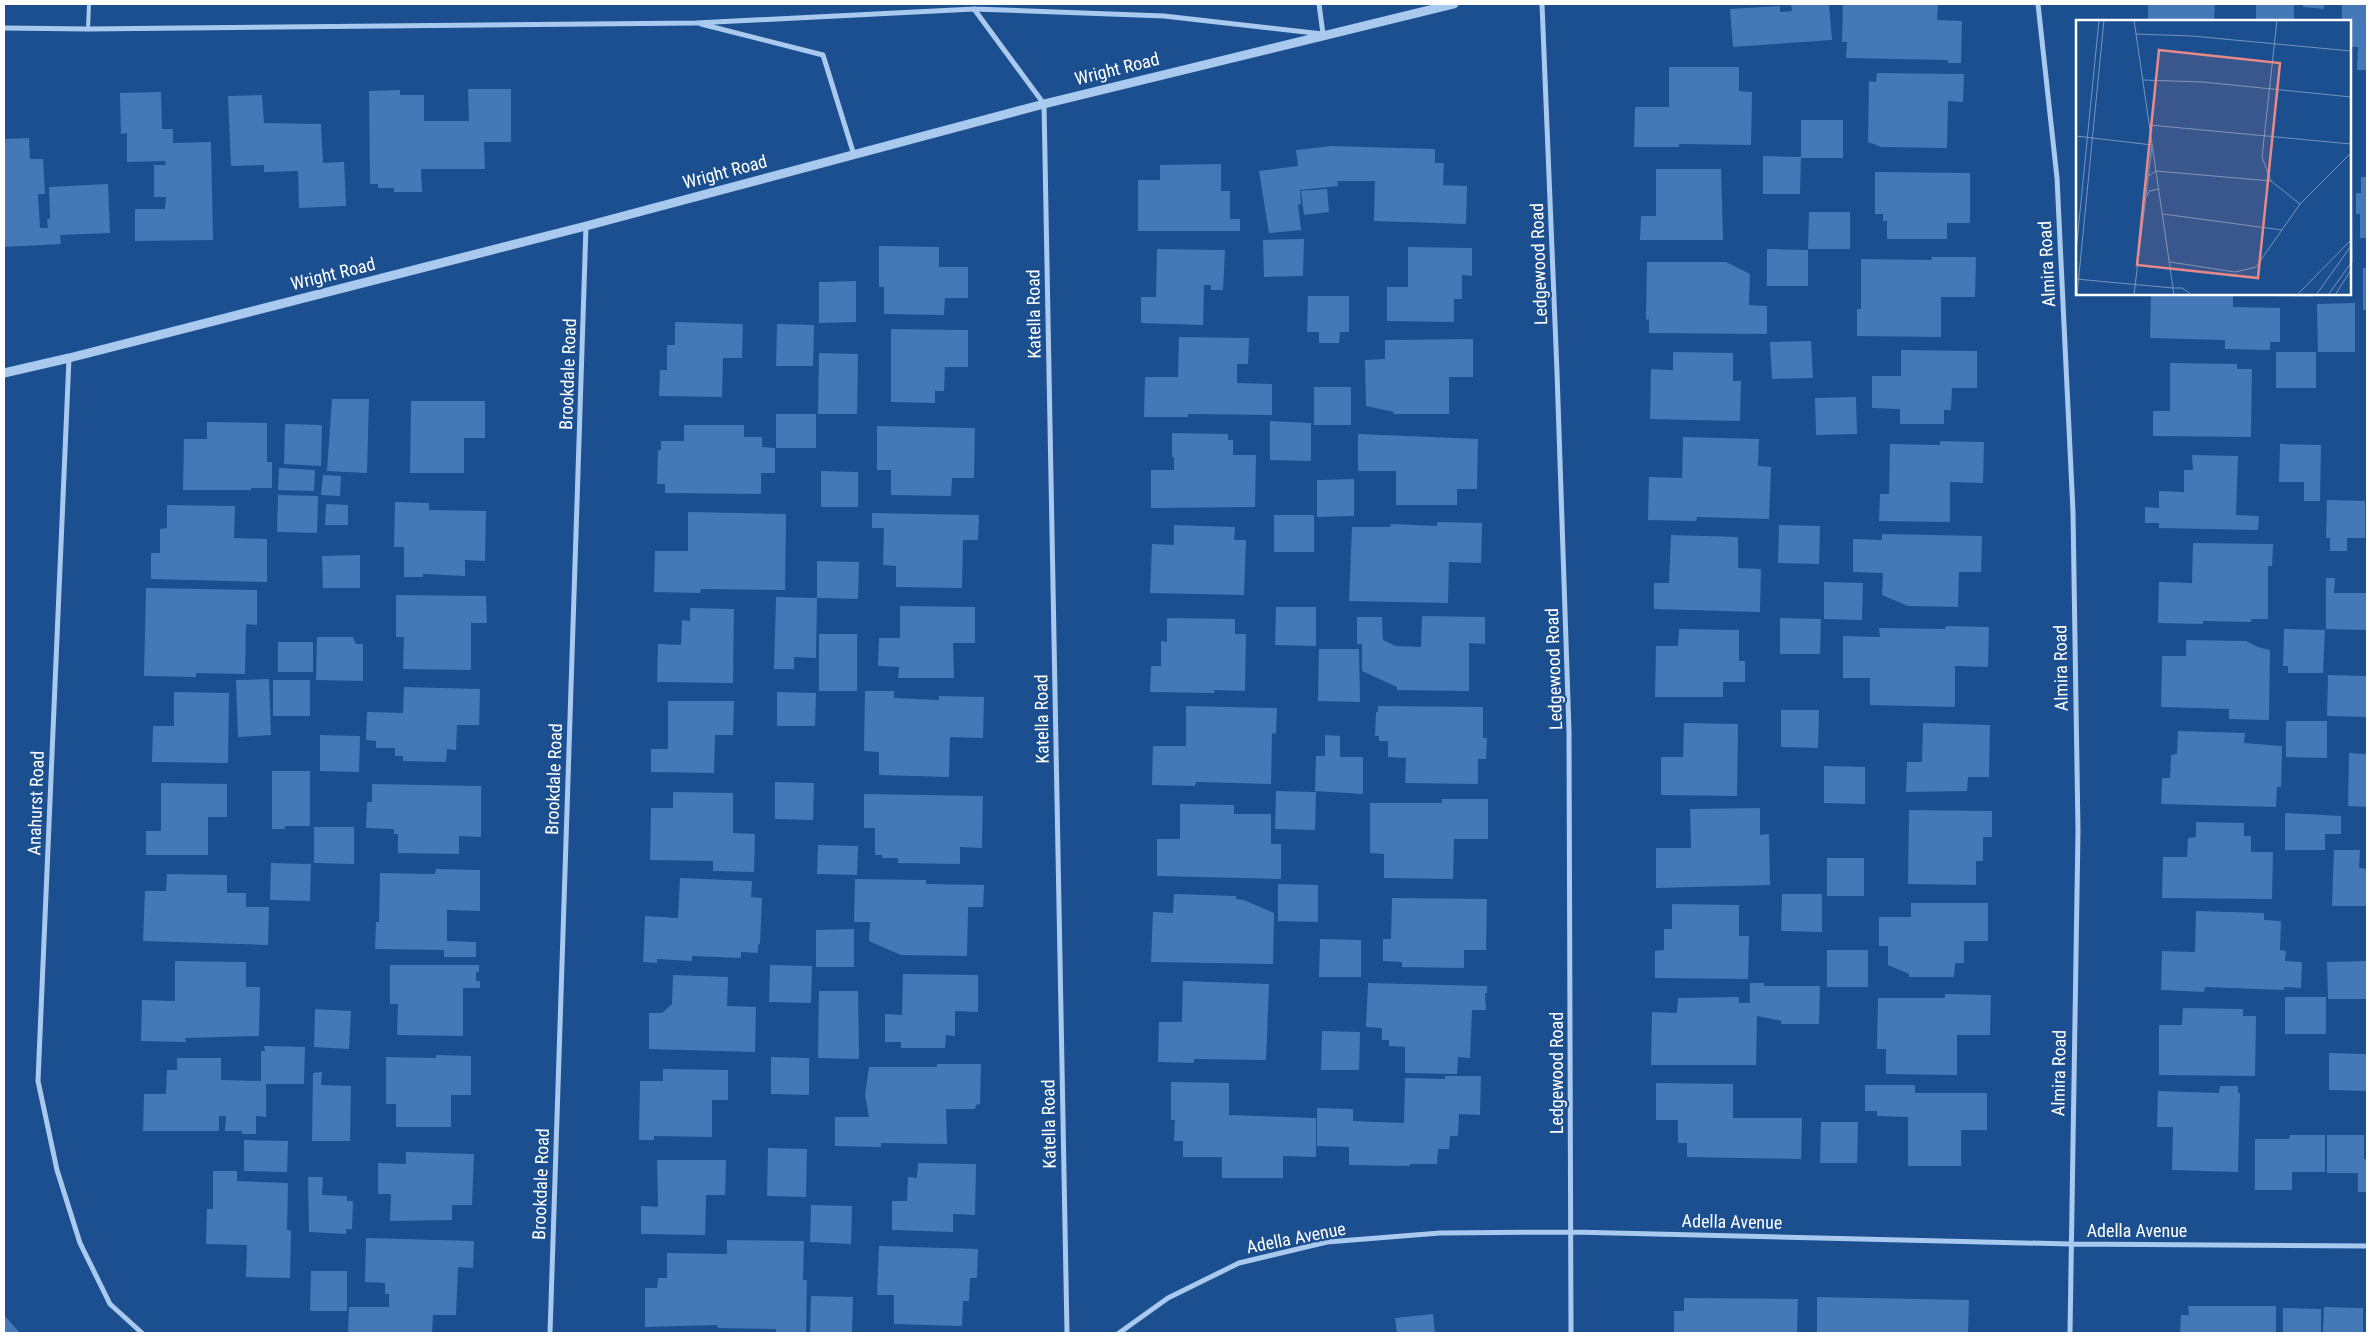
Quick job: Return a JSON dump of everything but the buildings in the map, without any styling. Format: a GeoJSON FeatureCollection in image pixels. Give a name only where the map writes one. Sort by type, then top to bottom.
{"type":"FeatureCollection","features":[{"type":"Feature","properties":{"kind":"street"},"geometry":{"type":"LineString","coordinates":[[4,28],[88,29],[696,23],[974,9],[1164,16],[1323,34],[1319,4]]}},
{"type":"Feature","properties":{"kind":"street","name":"Wright Road"},"geometry":{"type":"LineString","coordinates":[[4,373],[586,226],[1044,104],[1323,34],[1454,4]]}},
{"type":"Feature","properties":{"kind":"street","name":"Ledgewood Road"},"geometry":{"type":"LineString","coordinates":[[1542,4],[1570,731],[1571,1333]]}},
{"type":"Feature","properties":{"kind":"street","name":"Almira Road"},"geometry":{"type":"LineString","coordinates":[[2038,4],[2057,178],[2072,512],[2078,831],[2070,1333]]}},
{"type":"Feature","properties":{"kind":"street"},"geometry":{"type":"LineString","coordinates":[[974,9],[1044,104]]}},
{"type":"Feature","properties":{"kind":"street"},"geometry":{"type":"LineString","coordinates":[[696,23],[823,55],[854,155]]}},
{"type":"Feature","properties":{"kind":"street","name":"Katella Road"},"geometry":{"type":"LineString","coordinates":[[1044,104],[1067,1333]]}},
{"type":"Feature","properties":{"kind":"street","name":"Brookdale Road"},"geometry":{"type":"LineString","coordinates":[[550,1333],[586,226]]}},
{"type":"Feature","properties":{"kind":"street","name":"Anahurst Road"},"geometry":{"type":"LineString","coordinates":[[69,358],[38,1082],[57,1170],[80,1243],[110,1304],[142,1333]]}},
{"type":"Feature","properties":{"kind":"street","name":"Adella Avenue"},"geometry":{"type":"LineString","coordinates":[[1119,1333],[1168,1298],[1239,1263],[1327,1242],[1440,1233],[1572,1232],[2070,1244],[2367,1246]]}},
{"type":"Feature","properties":{"kind":"lane"},"geometry":{"type":"LineString","coordinates":[[88,29],[89,4]]}}]}
